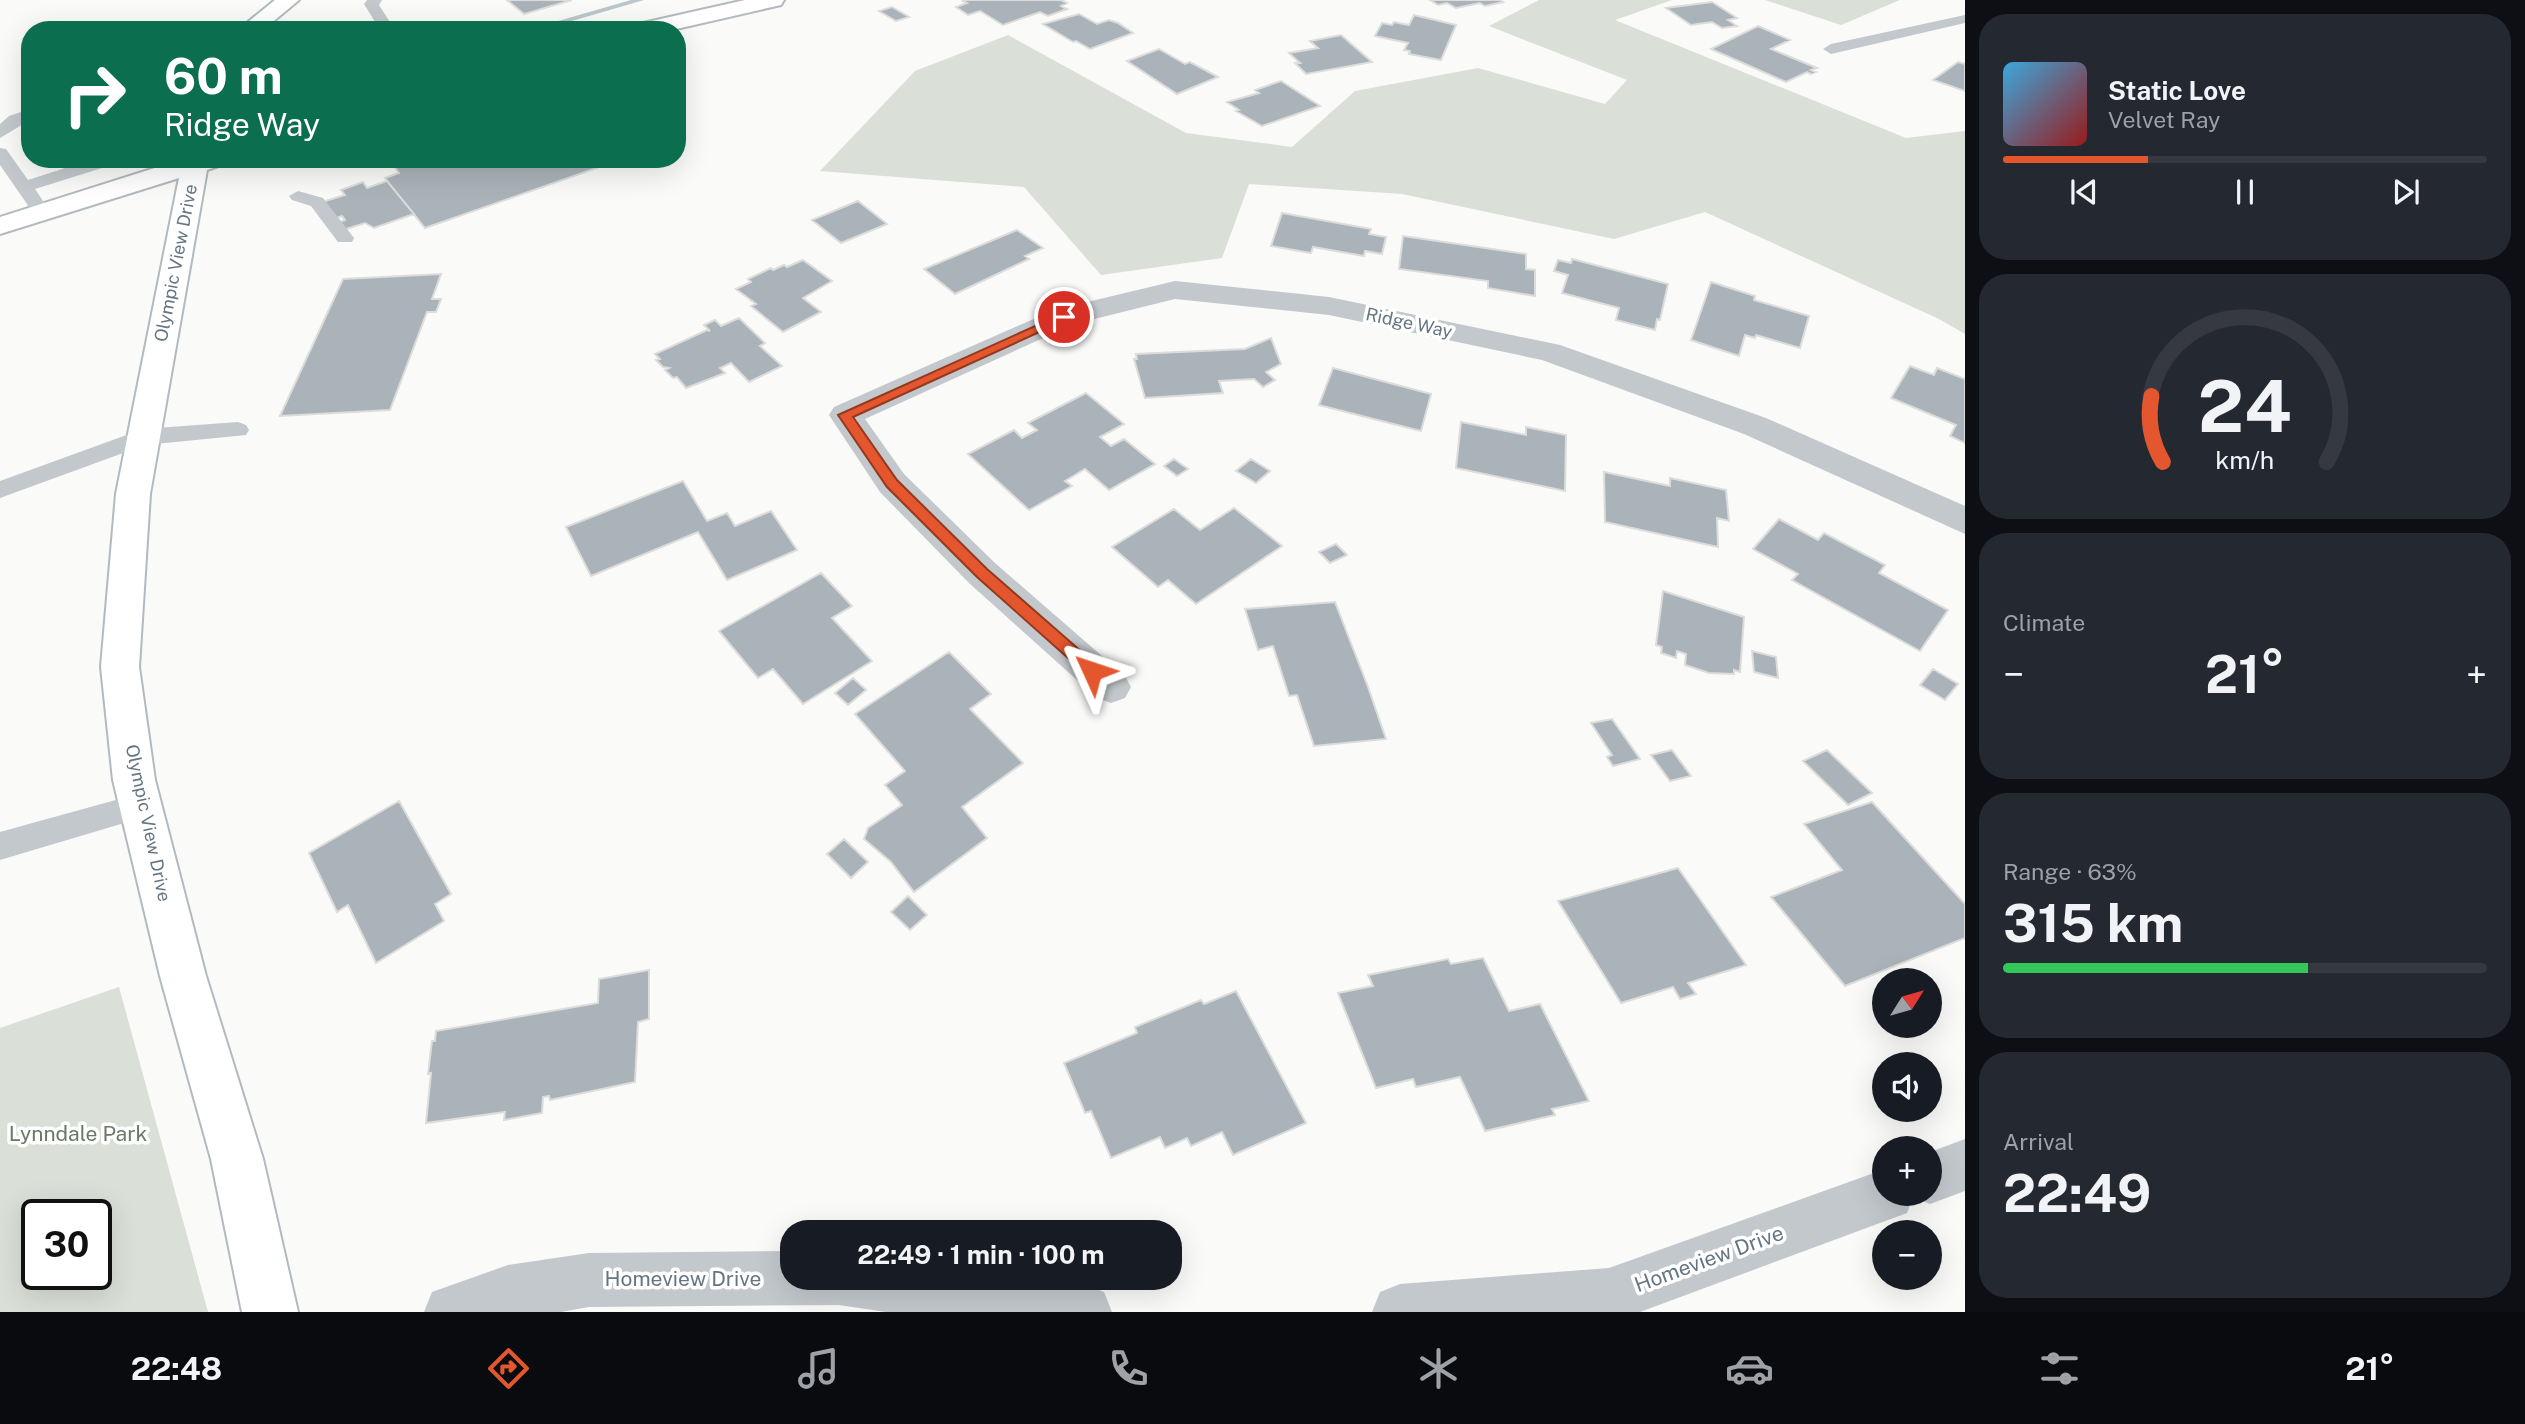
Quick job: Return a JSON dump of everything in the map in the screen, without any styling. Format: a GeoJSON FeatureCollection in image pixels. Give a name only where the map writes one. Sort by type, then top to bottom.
{"type":"FeatureCollection","features":[{"type":"Feature","properties":{"kind":"main road"},"geometry":{"type":"LineString","coordinates":[[261,21],[288,0]]}},
{"type":"Feature","properties":{"kind":"main road"},"geometry":{"type":"LineString","coordinates":[[681,21],[773,0]]}},
{"type":"Feature","properties":{"kind":"main road"},"geometry":{"type":"LineString","coordinates":[[0,226],[180,168]]}},
{"type":"Feature","properties":{"kind":"main road","name":"Olympic View Drive"},"geometry":{"type":"LineString","coordinates":[[201,168],[133,494],[120,667],[141,806],[183,976],[237,1159],[270,1312]]}},
{"type":"Feature","properties":{"kind":"street","name":"Ridge Way"},"geometry":{"type":"LineString","coordinates":[[1111,687],[982,573],[892,483],[845,415],[1064,317],[1175,290],[1329,306],[1549,352],[1755,426],[1965,521]]}},
{"type":"Feature","properties":{"kind":"street","name":"Homeview Drive"},"geometry":{"type":"LineString","coordinates":[[1400,1312],[1611,1304],[1872,1200]]}},
{"type":"Feature","properties":{"kind":"street","name":"Homeview Drive"},"geometry":{"type":"LineString","coordinates":[[452,1312],[509,1293],[589,1280],[839,1278],[1084,1312]]}},
{"type":"Feature","properties":{"kind":"lane"},"geometry":{"type":"LineString","coordinates":[[375,0],[370,4],[382,21]]}},
{"type":"Feature","properties":{"kind":"lane"},"geometry":{"type":"LineString","coordinates":[[1831,49],[1965,19]]}},
{"type":"Feature","properties":{"kind":"lane"},"geometry":{"type":"LineString","coordinates":[[0,133],[21,118]]}},
{"type":"Feature","properties":{"kind":"lane"},"geometry":{"type":"LineString","coordinates":[[0,153],[42,213]]}},
{"type":"Feature","properties":{"kind":"lane"},"geometry":{"type":"LineString","coordinates":[[24,187],[84,168]]}},
{"type":"Feature","properties":{"kind":"lane"},"geometry":{"type":"LineString","coordinates":[[298,195],[317,202],[345,238]]}},
{"type":"Feature","properties":{"kind":"lane"},"geometry":{"type":"LineString","coordinates":[[0,490],[143,437],[238,429]]}},
{"type":"Feature","properties":{"kind":"lane"},"geometry":{"type":"LineString","coordinates":[[0,846],[141,806]]}},
{"type":"Feature","properties":{"kind":"green space"},"geometry":{"type":"Polygon","coordinates":[[[1539,0],[1672,0],[1615,20],[1906,138],[1965,131],[1965,334],[1939,319],[1705,212],[1614,239],[1402,194],[1249,184],[1222,258],[1101,275],[1024,187],[820,171],[915,71],[1008,35],[1186,133],[1292,147],[1355,91],[1478,68],[1605,104],[1627,80],[1489,26],[1539,0]]]}},
{"type":"Feature","properties":{"kind":"green space"},"geometry":{"type":"Polygon","coordinates":[[[1765,0],[1900,0],[1841,25],[1765,0]]]}},
{"type":"Feature","properties":{"kind":"green space","name":"Lynndale Park"},"geometry":{"type":"Polygon","coordinates":[[[119,987],[208,1312],[0,1312],[0,1028],[119,987]]]}},
{"type":"Feature","properties":{"kind":"building"},"geometry":{"type":"Polygon","coordinates":[[[507,0],[572,0],[524,14],[507,0]]]}},
{"type":"Feature","properties":{"kind":"building"},"geometry":{"type":"Polygon","coordinates":[[[966,0],[1061,0],[1067,3],[1061,6],[1067,9],[1048,16],[1040,12],[1003,25],[980,11],[968,15],[956,7],[967,3],[963,1],[966,0]]]}},
{"type":"Feature","properties":{"kind":"building"},"geometry":{"type":"Polygon","coordinates":[[[1430,0],[1503,2],[1456,8],[1447,3],[1438,5],[1430,0]]]}},
{"type":"Feature","properties":{"kind":"building"},"geometry":{"type":"Polygon","coordinates":[[[1712,2],[1737,18],[1728,20],[1737,26],[1722,28],[1712,22],[1691,25],[1666,8],[1712,2]]]}},
{"type":"Feature","properties":{"kind":"building"},"geometry":{"type":"Polygon","coordinates":[[[892,7],[909,17],[896,21],[879,11],[892,7]]]}},
{"type":"Feature","properties":{"kind":"building"},"geometry":{"type":"Polygon","coordinates":[[[1079,14],[1097,24],[1109,20],[1118,23],[1133,33],[1090,49],[1043,24],[1079,14]]]}},
{"type":"Feature","properties":{"kind":"building"},"geometry":{"type":"Polygon","coordinates":[[[1414,15],[1456,25],[1441,60],[1409,54],[1410,51],[1404,50],[1408,43],[1375,36],[1382,23],[1409,25],[1414,15]]]}},
{"type":"Feature","properties":{"kind":"building"},"geometry":{"type":"Polygon","coordinates":[[[1758,26],[1790,40],[1771,49],[1817,68],[1811,70],[1816,72],[1807,72],[1786,82],[1711,49],[1758,26]]]}},
{"type":"Feature","properties":{"kind":"building"},"geometry":{"type":"Polygon","coordinates":[[[1341,35],[1372,62],[1306,74],[1295,63],[1300,63],[1289,53],[1318,48],[1310,41],[1341,35]]]}},
{"type":"Feature","properties":{"kind":"building"},"geometry":{"type":"Polygon","coordinates":[[[1159,49],[1185,64],[1190,62],[1218,77],[1177,94],[1127,61],[1159,49]]]}},
{"type":"Feature","properties":{"kind":"building"},"geometry":{"type":"Polygon","coordinates":[[[1958,62],[1965,64],[1965,91],[1933,80],[1958,62]]]}},
{"type":"Feature","properties":{"kind":"building"},"geometry":{"type":"Polygon","coordinates":[[[1281,81],[1320,106],[1262,126],[1236,111],[1239,110],[1227,102],[1259,93],[1255,90],[1281,81]]]}},
{"type":"Feature","properties":{"kind":"building"},"geometry":{"type":"Polygon","coordinates":[[[395,168],[596,168],[425,228],[385,178],[399,173],[395,168]]]}},
{"type":"Feature","properties":{"kind":"building"},"geometry":{"type":"Polygon","coordinates":[[[387,181],[414,214],[374,228],[365,223],[340,231],[335,224],[345,220],[342,216],[334,219],[322,202],[345,195],[341,190],[363,182],[367,188],[387,181]]]}},
{"type":"Feature","properties":{"kind":"building"},"geometry":{"type":"Polygon","coordinates":[[[858,201],[887,224],[841,243],[812,220],[858,201]]]}},
{"type":"Feature","properties":{"kind":"building"},"geometry":{"type":"Polygon","coordinates":[[[1282,213],[1371,229],[1369,234],[1386,237],[1382,254],[1365,251],[1364,256],[1313,247],[1311,253],[1271,246],[1282,213]]]}},
{"type":"Feature","properties":{"kind":"building"},"geometry":{"type":"Polygon","coordinates":[[[1017,230],[1043,248],[1025,256],[1029,259],[955,294],[924,269],[1017,230]]]}},
{"type":"Feature","properties":{"kind":"building"},"geometry":{"type":"Polygon","coordinates":[[[1403,236],[1526,254],[1526,269],[1535,270],[1535,296],[1488,288],[1488,281],[1399,269],[1403,236]]]}},
{"type":"Feature","properties":{"kind":"building"},"geometry":{"type":"Polygon","coordinates":[[[1572,259],[1668,284],[1655,330],[1616,320],[1619,308],[1562,293],[1568,275],[1554,271],[1558,260],[1571,263],[1572,259]]]}},
{"type":"Feature","properties":{"kind":"building"},"geometry":{"type":"Polygon","coordinates":[[[803,260],[832,281],[803,298],[821,312],[783,332],[751,306],[756,304],[736,289],[751,282],[748,279],[771,268],[773,270],[784,265],[787,267],[803,260]]]}},
{"type":"Feature","properties":{"kind":"building"},"geometry":{"type":"Polygon","coordinates":[[[441,274],[432,299],[441,299],[436,312],[427,312],[390,410],[280,416],[343,279],[441,274]]]}},
{"type":"Feature","properties":{"kind":"building"},"geometry":{"type":"Polygon","coordinates":[[[1711,282],[1755,296],[1754,300],[1809,316],[1800,348],[1756,335],[1755,338],[1745,335],[1739,356],[1691,340],[1711,282]]]}},
{"type":"Feature","properties":{"kind":"building"},"geometry":{"type":"Polygon","coordinates":[[[739,318],[765,343],[760,346],[782,366],[749,382],[731,363],[720,368],[725,373],[686,388],[677,377],[673,378],[665,370],[669,368],[663,367],[656,360],[660,359],[655,354],[710,331],[704,325],[715,320],[721,326],[739,318]]]}},
{"type":"Feature","properties":{"kind":"building"},"geometry":{"type":"Polygon","coordinates":[[[1271,338],[1281,364],[1266,372],[1275,380],[1263,387],[1254,379],[1219,381],[1223,393],[1145,398],[1134,359],[1137,359],[1136,354],[1245,349],[1271,338]]]}},
{"type":"Feature","properties":{"kind":"building"},"geometry":{"type":"Polygon","coordinates":[[[1910,366],[1934,375],[1937,368],[1965,379],[1965,443],[1950,436],[1956,425],[1891,398],[1910,366]]]}},
{"type":"Feature","properties":{"kind":"building"},"geometry":{"type":"Polygon","coordinates":[[[1333,368],[1431,394],[1421,431],[1319,405],[1333,368]]]}},
{"type":"Feature","properties":{"kind":"building"},"geometry":{"type":"Polygon","coordinates":[[[1086,393],[1124,424],[1100,437],[1111,446],[1124,439],[1155,464],[1109,490],[1085,469],[1065,481],[1072,486],[1029,510],[968,454],[1014,430],[1022,438],[1037,430],[1028,423],[1086,393]]]}},
{"type":"Feature","properties":{"kind":"building"},"geometry":{"type":"Polygon","coordinates":[[[1461,422],[1526,435],[1526,427],[1566,435],[1565,491],[1456,468],[1461,422]]]}},
{"type":"Feature","properties":{"kind":"building"},"geometry":{"type":"Polygon","coordinates":[[[1174,459],[1188,469],[1177,476],[1164,466],[1174,459]]]}},
{"type":"Feature","properties":{"kind":"building"},"geometry":{"type":"Polygon","coordinates":[[[1251,459],[1270,471],[1256,483],[1236,471],[1251,459]]]}},
{"type":"Feature","properties":{"kind":"building"},"geometry":{"type":"Polygon","coordinates":[[[1604,472],[1670,486],[1670,478],[1726,490],[1729,521],[1717,518],[1718,547],[1605,522],[1604,472]]]}},
{"type":"Feature","properties":{"kind":"building"},"geometry":{"type":"Polygon","coordinates":[[[683,481],[707,521],[727,513],[735,526],[771,511],[797,550],[727,580],[698,532],[591,576],[566,527],[683,481]]]}},
{"type":"Feature","properties":{"kind":"building"},"geometry":{"type":"Polygon","coordinates":[[[1234,508],[1282,546],[1196,604],[1168,580],[1158,587],[1112,547],[1174,509],[1200,530],[1234,508]]]}},
{"type":"Feature","properties":{"kind":"building"},"geometry":{"type":"Polygon","coordinates":[[[1779,519],[1818,540],[1824,533],[1885,565],[1879,573],[1948,610],[1920,651],[1792,580],[1798,574],[1753,549],[1779,519]]]}},
{"type":"Feature","properties":{"kind":"building"},"geometry":{"type":"Polygon","coordinates":[[[1336,544],[1347,555],[1330,563],[1319,552],[1336,544]]]}},
{"type":"Feature","properties":{"kind":"building"},"geometry":{"type":"Polygon","coordinates":[[[821,573],[852,606],[832,618],[872,661],[803,704],[773,669],[758,678],[719,631],[821,573]]]}},
{"type":"Feature","properties":{"kind":"building"},"geometry":{"type":"Polygon","coordinates":[[[1663,591],[1744,617],[1740,672],[1734,670],[1734,674],[1709,673],[1685,665],[1686,654],[1677,651],[1676,658],[1661,653],[1662,647],[1656,645],[1663,591]]]}},
{"type":"Feature","properties":{"kind":"building"},"geometry":{"type":"Polygon","coordinates":[[[1335,602],[1386,739],[1314,746],[1297,695],[1289,696],[1273,646],[1258,650],[1245,609],[1335,602]]]}},
{"type":"Feature","properties":{"kind":"building"},"geometry":{"type":"Polygon","coordinates":[[[1752,651],[1776,657],[1778,678],[1754,672],[1752,651]]]}},
{"type":"Feature","properties":{"kind":"building"},"geometry":{"type":"Polygon","coordinates":[[[949,652],[991,694],[970,709],[1023,763],[962,807],[987,838],[914,892],[891,862],[864,839],[868,828],[902,805],[885,785],[905,771],[855,714],[949,652]]]}},
{"type":"Feature","properties":{"kind":"building"},"geometry":{"type":"Polygon","coordinates":[[[1933,669],[1958,684],[1945,700],[1920,685],[1933,669]]]}},
{"type":"Feature","properties":{"kind":"building"},"geometry":{"type":"Polygon","coordinates":[[[853,678],[866,690],[848,705],[835,693],[853,678]]]}},
{"type":"Feature","properties":{"kind":"building"},"geometry":{"type":"Polygon","coordinates":[[[1612,719],[1640,759],[1613,766],[1607,757],[1612,755],[1591,723],[1612,719]]]}},
{"type":"Feature","properties":{"kind":"building"},"geometry":{"type":"Polygon","coordinates":[[[1672,750],[1691,776],[1670,781],[1651,755],[1672,750]]]}},
{"type":"Feature","properties":{"kind":"building"},"geometry":{"type":"Polygon","coordinates":[[[1827,750],[1872,793],[1848,805],[1803,761],[1827,750]]]}},
{"type":"Feature","properties":{"kind":"building"},"geometry":{"type":"Polygon","coordinates":[[[399,801],[451,894],[435,904],[444,921],[376,963],[348,905],[337,912],[309,853],[399,801]]]}},
{"type":"Feature","properties":{"kind":"building"},"geometry":{"type":"Polygon","coordinates":[[[1872,802],[1965,904],[1965,938],[1890,968],[1872,968],[1872,975],[1845,986],[1771,897],[1842,870],[1804,824],[1872,802]]]}},
{"type":"Feature","properties":{"kind":"building"},"geometry":{"type":"Polygon","coordinates":[[[844,839],[868,862],[851,878],[827,854],[844,839]]]}},
{"type":"Feature","properties":{"kind":"building"},"geometry":{"type":"Polygon","coordinates":[[[1678,868],[1746,965],[1688,983],[1696,994],[1680,999],[1673,987],[1621,1003],[1558,901],[1678,868]]]}},
{"type":"Feature","properties":{"kind":"building"},"geometry":{"type":"Polygon","coordinates":[[[908,896],[927,915],[910,930],[891,912],[908,896]]]}},
{"type":"Feature","properties":{"kind":"building"},"geometry":{"type":"Polygon","coordinates":[[[1483,958],[1509,1011],[1540,1004],[1589,1101],[1552,1109],[1555,1115],[1485,1131],[1460,1077],[1416,1087],[1413,1079],[1376,1088],[1338,993],[1373,986],[1368,975],[1448,959],[1451,964],[1483,958]]]}},
{"type":"Feature","properties":{"kind":"building"},"geometry":{"type":"Polygon","coordinates":[[[649,970],[649,1019],[638,1022],[635,1082],[550,1100],[549,1096],[543,1097],[542,1113],[504,1120],[505,1112],[426,1123],[431,1073],[428,1074],[432,1041],[435,1041],[436,1031],[598,1003],[599,979],[649,970]]]}},
{"type":"Feature","properties":{"kind":"building"},"geometry":{"type":"Polygon","coordinates":[[[1236,991],[1306,1123],[1233,1155],[1222,1132],[1191,1146],[1187,1138],[1165,1148],[1160,1137],[1111,1158],[1091,1111],[1085,1113],[1064,1063],[1137,1033],[1135,1027],[1201,1000],[1204,1004],[1236,991]]]}},
{"type":"Feature","properties":{"kind":"waterway"},"geometry":{"type":"LineString","coordinates":[[564,21],[640,0]]}},
{"type":"Feature","properties":{"kind":"route"},"geometry":{"type":"LineString","coordinates":[[1064,317],[845,415],[892,483],[982,573],[1092,671]]}}]}
